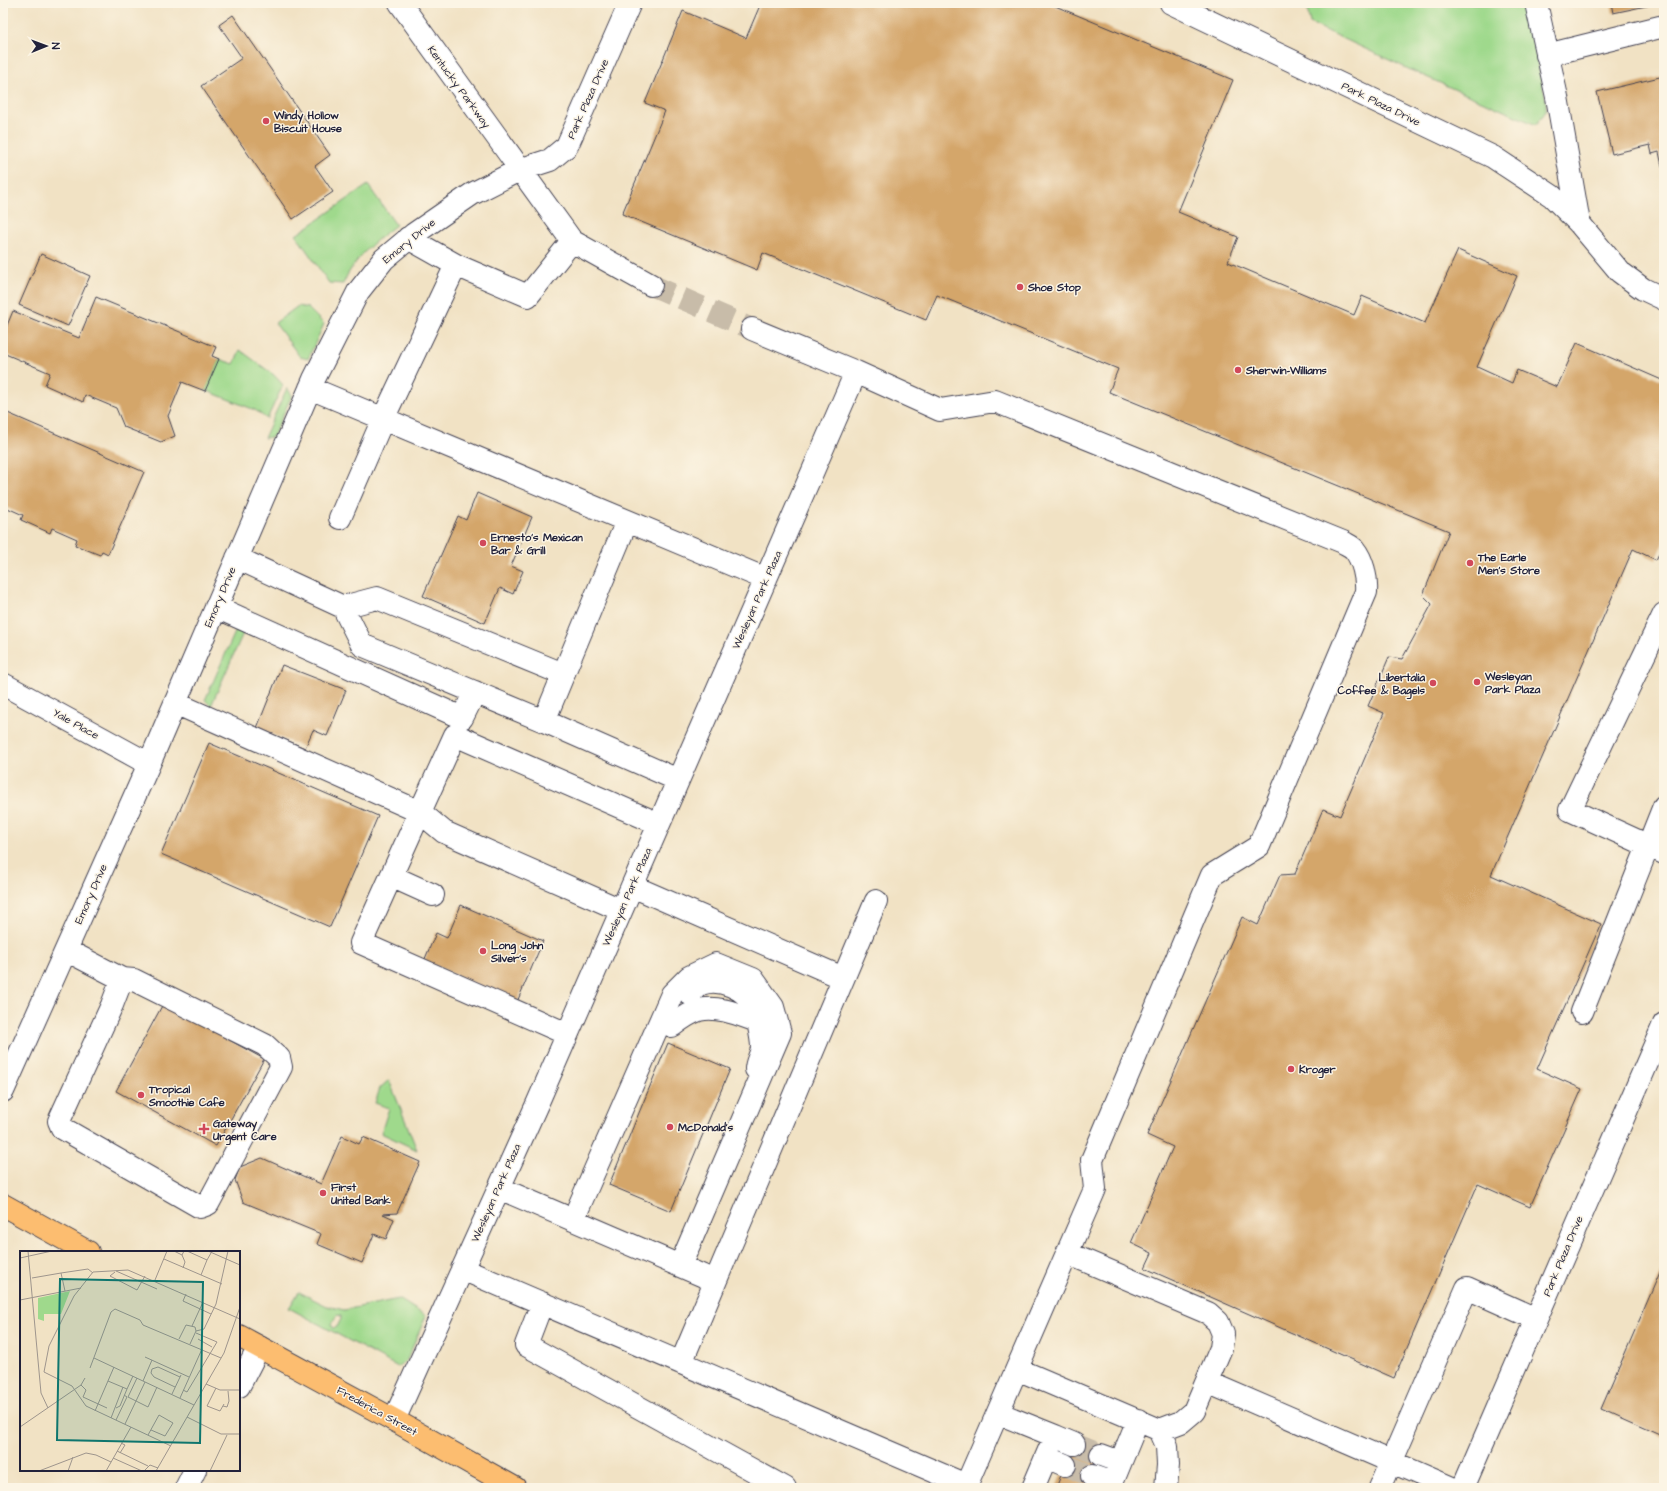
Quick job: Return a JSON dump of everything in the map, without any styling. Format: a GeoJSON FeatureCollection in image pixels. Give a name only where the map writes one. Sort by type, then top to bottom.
{"type":"FeatureCollection","features":[{"type":"Feature","properties":{"kind":"main road"},"geometry":{"type":"LineString","coordinates":[[3,1205],[86,1251]]}},
{"type":"Feature","properties":{"kind":"main road","name":"Frederica Street"},"geometry":{"type":"LineString","coordinates":[[240,1337],[394,1420],[514,1488]]}},
{"type":"Feature","properties":{"kind":"street","name":"Kentucky Parkway"},"geometry":{"type":"LineString","coordinates":[[400,3],[519,170],[572,241]]}},
{"type":"Feature","properties":{"kind":"street","name":"Park Plaza Drive"},"geometry":{"type":"LineString","coordinates":[[519,170],[550,160],[567,146],[630,3]]}},
{"type":"Feature","properties":{"kind":"street","name":"Park Plaza Drive"},"geometry":{"type":"LineString","coordinates":[[1171,3],[1493,157],[1552,196],[1579,223],[1620,272],[1643,289],[1664,299]]}},
{"type":"Feature","properties":{"kind":"street"},"geometry":{"type":"LineString","coordinates":[[1536,3],[1557,97],[1579,223]]}},
{"type":"Feature","properties":{"kind":"street"},"geometry":{"type":"LineString","coordinates":[[1547,54],[1664,26]]}},
{"type":"Feature","properties":{"kind":"street","name":"Emory Drive"},"geometry":{"type":"LineString","coordinates":[[3,1091],[149,764],[310,388],[358,292],[384,259],[408,238],[472,194],[519,170]]}},
{"type":"Feature","properties":{"kind":"street"},"geometry":{"type":"LineString","coordinates":[[408,238],[456,265],[528,296],[572,241],[651,285]]}},
{"type":"Feature","properties":{"kind":"street"},"geometry":{"type":"LineString","coordinates":[[340,518],[383,419],[456,265]]}},
{"type":"Feature","properties":{"kind":"street"},"geometry":{"type":"LineString","coordinates":[[462,1269],[966,1487],[1095,1189],[1092,1160],[1212,875],[1259,846],[1366,592],[1366,579],[1360,561],[1354,550],[1343,542],[994,401],[940,410],[856,372],[752,329]]}},
{"type":"Feature","properties":{"kind":"street","name":"Wesleyan Park Plaza"},"geometry":{"type":"LineString","coordinates":[[394,1420],[567,1034],[856,372]]}},
{"type":"Feature","properties":{"kind":"street"},"geometry":{"type":"LineString","coordinates":[[310,388],[766,579]]}},
{"type":"Feature","properties":{"kind":"street"},"geometry":{"type":"LineString","coordinates":[[544,721],[562,674],[627,521]]}},
{"type":"Feature","properties":{"kind":"street"},"geometry":{"type":"LineString","coordinates":[[237,558],[344,607],[377,598],[562,674]]}},
{"type":"Feature","properties":{"kind":"street"},"geometry":{"type":"LineString","coordinates":[[216,607],[659,824]]}},
{"type":"Feature","properties":{"kind":"street"},"geometry":{"type":"LineString","coordinates":[[344,607],[362,645],[544,721],[678,780]]}},
{"type":"Feature","properties":{"kind":"street"},"geometry":{"type":"LineString","coordinates":[[1656,849],[1570,810],[1664,614]]}},
{"type":"Feature","properties":{"kind":"street","name":"Yale Place"},"geometry":{"type":"LineString","coordinates":[[3,684],[149,764]]}},
{"type":"Feature","properties":{"kind":"street"},"geometry":{"type":"LineString","coordinates":[[475,692],[361,943],[567,1034]]}},
{"type":"Feature","properties":{"kind":"street"},"geometry":{"type":"LineString","coordinates":[[175,703],[420,812],[444,832],[621,910]]}},
{"type":"Feature","properties":{"kind":"street"},"geometry":{"type":"LineString","coordinates":[[1582,1012],[1656,849],[1664,806]]}},
{"type":"Feature","properties":{"kind":"street"},"geometry":{"type":"LineString","coordinates":[[391,876],[433,895]]}},
{"type":"Feature","properties":{"kind":"street"},"geometry":{"type":"LineString","coordinates":[[632,886],[844,978]]}},
{"type":"Feature","properties":{"kind":"street"},"geometry":{"type":"LineString","coordinates":[[681,1363],[876,901]]}},
{"type":"Feature","properties":{"kind":"street"},"geometry":{"type":"LineString","coordinates":[[66,950],[122,979],[134,980],[265,1045],[279,1058],[281,1067],[208,1204],[204,1206],[200,1207],[62,1128],[59,1121],[112,1005],[122,979]]}},
{"type":"Feature","properties":{"kind":"street"},"geometry":{"type":"LineString","coordinates":[[573,1220],[672,994],[689,977],[716,964],[753,979],[772,1007],[780,1034],[680,1266]]}},
{"type":"Feature","properties":{"kind":"street"},"geometry":{"type":"LineString","coordinates":[[587,1188],[602,1185],[679,1010],[689,994],[700,984],[714,981],[728,984],[743,993],[753,1005],[762,1049],[755,1067],[759,1081]]}},
{"type":"Feature","properties":{"kind":"street"},"geometry":{"type":"LineString","coordinates":[[672,1026],[700,1010],[718,1010],[738,1014],[757,1021]]}},
{"type":"Feature","properties":{"kind":"street","name":"Park Plaza Drive"},"geometry":{"type":"LineString","coordinates":[[1463,1488],[1664,1024]]}},
{"type":"Feature","properties":{"kind":"street"},"geometry":{"type":"LineString","coordinates":[[498,1188],[716,1281]]}},
{"type":"Feature","properties":{"kind":"street"},"geometry":{"type":"LineString","coordinates":[[1067,1253],[1208,1313],[1218,1322],[1223,1334],[1221,1348],[1194,1411],[1181,1422],[1160,1430]]}},
{"type":"Feature","properties":{"kind":"street"},"geometry":{"type":"LineString","coordinates":[[1380,1488],[1467,1288],[1536,1319]]}},
{"type":"Feature","properties":{"kind":"street"},"geometry":{"type":"LineString","coordinates":[[542,1303],[526,1345],[785,1488]]}},
{"type":"Feature","properties":{"kind":"street"},"geometry":{"type":"LineString","coordinates":[[240,1384],[259,1347]]}},
{"type":"Feature","properties":{"kind":"street"},"geometry":{"type":"LineString","coordinates":[[1017,1369],[1160,1430],[1167,1446],[1168,1465],[1166,1488]]}},
{"type":"Feature","properties":{"kind":"street"},"geometry":{"type":"LineString","coordinates":[[1207,1382],[1452,1488]]}},
{"type":"Feature","properties":{"kind":"street"},"geometry":{"type":"LineString","coordinates":[[998,1413],[1065,1440],[1056,1461],[1033,1488]]}},
{"type":"Feature","properties":{"kind":"street"},"geometry":{"type":"LineString","coordinates":[[1105,1482],[1110,1459],[1138,1420]]}},
{"type":"Feature","properties":{"kind":"street"},"geometry":{"type":"LineString","coordinates":[[186,1488],[194,1471]]}},
{"type":"Feature","properties":{"kind":"green space"},"geometry":{"type":"Polygon","coordinates":[[[1306,3],[1524,3],[1546,100],[1546,111],[1537,124],[1534,124],[1415,72],[1310,23],[1306,3]]]}},
{"type":"Feature","properties":{"kind":"green space"},"geometry":{"type":"Polygon","coordinates":[[[368,185],[396,225],[359,258],[347,275],[343,284],[329,283],[296,235],[368,185]]]}},
{"type":"Feature","properties":{"kind":"green space"},"geometry":{"type":"Polygon","coordinates":[[[298,306],[308,308],[324,324],[308,359],[300,357],[275,323],[298,306]]]}},
{"type":"Feature","properties":{"kind":"green space"},"geometry":{"type":"Polygon","coordinates":[[[240,350],[274,375],[283,385],[267,419],[255,410],[205,390],[219,359],[234,364],[240,350]]]}},
{"type":"Feature","properties":{"kind":"green space"},"geometry":{"type":"Polygon","coordinates":[[[287,388],[292,395],[273,437],[264,438],[287,388]]]}},
{"type":"Feature","properties":{"kind":"green space"},"geometry":{"type":"Polygon","coordinates":[[[236,630],[244,631],[211,706],[205,700],[236,630]]]}},
{"type":"Feature","properties":{"kind":"green space"},"geometry":{"type":"Polygon","coordinates":[[[389,1080],[417,1150],[381,1133],[389,1108],[375,1103],[380,1088],[389,1080]]]}},
{"type":"Feature","properties":{"kind":"green space"},"geometry":{"type":"Polygon","coordinates":[[[299,1292],[327,1306],[344,1310],[399,1299],[426,1316],[407,1360],[398,1367],[289,1308],[299,1292]],[[337,1315],[331,1324],[333,1328],[337,1327],[341,1316],[337,1315]]]}},
{"type":"Feature","properties":{"kind":"building","name":"Wesleyan Park Plaza"},"geometry":{"type":"Polygon","coordinates":[[[761,3],[1048,3],[1233,80],[1178,212],[1238,237],[1228,262],[1354,315],[1362,296],[1425,323],[1458,250],[1517,276],[1477,367],[1512,383],[1517,370],[1557,387],[1577,343],[1664,381],[1664,543],[1656,560],[1633,549],[1491,875],[1601,924],[1537,1069],[1582,1089],[1530,1207],[1478,1184],[1394,1378],[1145,1268],[1152,1253],[1131,1243],[1173,1147],[1147,1135],[1242,917],[1258,925],[1280,875],[1295,874],[1323,809],[1340,816],[1384,713],[1368,706],[1389,657],[1402,659],[1432,604],[1423,595],[1449,531],[1109,392],[1118,369],[937,295],[926,320],[763,253],[757,270],[622,214],[665,111],[645,103],[683,11],[746,38],[761,3]]]}},
{"type":"Feature","properties":{"kind":"building"},"geometry":{"type":"Polygon","coordinates":[[[1611,3],[1656,3],[1656,4],[1613,13],[1611,3]]]}},
{"type":"Feature","properties":{"kind":"building","name":"Windy Hollow Biscuit House"},"geometry":{"type":"Polygon","coordinates":[[[233,15],[330,155],[315,166],[333,192],[293,219],[201,86],[242,58],[219,25],[233,15]]]}},
{"type":"Feature","properties":{"kind":"building"},"geometry":{"type":"Polygon","coordinates":[[[1664,76],[1663,171],[1659,152],[1652,154],[1650,145],[1612,154],[1597,92],[1664,76]]]}},
{"type":"Feature","properties":{"kind":"building"},"geometry":{"type":"Polygon","coordinates":[[[41,254],[90,276],[68,326],[19,305],[41,254]]]}},
{"type":"Feature","properties":{"kind":"building"},"geometry":{"type":"Polygon","coordinates":[[[96,297],[216,347],[212,356],[219,359],[205,391],[182,382],[168,416],[175,436],[161,442],[124,427],[116,408],[85,395],[83,402],[45,385],[50,373],[3,353],[3,335],[13,311],[79,338],[96,297]]]}},
{"type":"Feature","properties":{"kind":"building"},"geometry":{"type":"Polygon","coordinates":[[[3,411],[144,472],[108,554],[102,551],[100,555],[75,545],[77,539],[52,528],[50,533],[21,520],[23,515],[3,506],[3,411]]]}},
{"type":"Feature","properties":{"kind":"building","name":"Ernesto's Mexican Bar & Grill"},"geometry":{"type":"Polygon","coordinates":[[[477,493],[532,517],[511,566],[523,571],[513,594],[500,588],[485,623],[423,596],[458,516],[466,520],[477,493]]]}},
{"type":"Feature","properties":{"kind":"building"},"geometry":{"type":"Polygon","coordinates":[[[282,665],[346,690],[327,736],[313,730],[305,748],[257,728],[282,665]]]}},
{"type":"Feature","properties":{"kind":"building"},"geometry":{"type":"Polygon","coordinates":[[[209,743],[378,816],[330,927],[161,854],[209,743]]]}},
{"type":"Feature","properties":{"kind":"building","name":"Long John Silver's"},"geometry":{"type":"Polygon","coordinates":[[[461,905],[543,941],[517,1002],[424,961],[436,933],[447,938],[461,905]]]}},
{"type":"Feature","properties":{"kind":"building"},"geometry":{"type":"Polygon","coordinates":[[[163,1004],[264,1059],[216,1146],[116,1091],[163,1004]]]}},
{"type":"Feature","properties":{"kind":"building","name":"McDonald's"},"geometry":{"type":"Polygon","coordinates":[[[668,1043],[730,1069],[671,1211],[609,1185],[668,1043]]]}},
{"type":"Feature","properties":{"kind":"building","name":"First United Bank"},"geometry":{"type":"Polygon","coordinates":[[[342,1136],[359,1144],[363,1137],[420,1162],[397,1213],[383,1214],[394,1219],[386,1239],[374,1234],[362,1263],[317,1244],[321,1234],[243,1202],[235,1180],[240,1167],[262,1158],[321,1184],[342,1136]]]}},
{"type":"Feature","properties":{"kind":"building"},"geometry":{"type":"Polygon","coordinates":[[[1664,1263],[1664,1437],[1601,1409],[1664,1263]]]}},
{"type":"Feature","properties":{"kind":"building"},"geometry":{"type":"Polygon","coordinates":[[[1076,1437],[1103,1448],[1087,1488],[1056,1488],[1076,1437]]]}},
{"type":"Feature","properties":{"kind":"tunnel"},"geometry":{"type":"LineString","coordinates":[[651,285],[752,329]]}},
{"type":"Feature","properties":{"kind":"tunnel"},"geometry":{"type":"LineString","coordinates":[[1074,1444],[1101,1455]]}},
{"type":"Feature","properties":{"kind":"tunnel"},"geometry":{"type":"LineString","coordinates":[[1065,1465],[1092,1476]]}},
{"type":"Feature","properties":{"kind":"place","name":"Windy Hollow Biscuit House"},"geometry":{"type":"Point","coordinates":[266,121]}},
{"type":"Feature","properties":{"kind":"place","name":"Shoe Stop"},"geometry":{"type":"Point","coordinates":[1020,287]}},
{"type":"Feature","properties":{"kind":"place","name":"Sherwin-Williams"},"geometry":{"type":"Point","coordinates":[1238,370]}},
{"type":"Feature","properties":{"kind":"place","name":"Ernesto's Mexican Bar & Grill"},"geometry":{"type":"Point","coordinates":[483,543]}},
{"type":"Feature","properties":{"kind":"place","name":"The Earle Men's Store"},"geometry":{"type":"Point","coordinates":[1470,563]}},
{"type":"Feature","properties":{"kind":"place","name":"Wesleyan Park Plaza"},"geometry":{"type":"Point","coordinates":[1477,682]}},
{"type":"Feature","properties":{"kind":"place","name":"Libertalia Coffee & Bagels"},"geometry":{"type":"Point","coordinates":[1433,683]}},
{"type":"Feature","properties":{"kind":"place","name":"Long John Silver's"},"geometry":{"type":"Point","coordinates":[483,951]}},
{"type":"Feature","properties":{"kind":"place","name":"Kroger"},"geometry":{"type":"Point","coordinates":[1291,1069]}},
{"type":"Feature","properties":{"kind":"place","name":"Tropical Smoothie Cafe"},"geometry":{"type":"Point","coordinates":[141,1095]}},
{"type":"Feature","properties":{"kind":"place","name":"McDonald's"},"geometry":{"type":"Point","coordinates":[670,1127]}},
{"type":"Feature","properties":{"kind":"place","name":"Gateway Urgent Care"},"geometry":{"type":"Point","coordinates":[204,1129]}},
{"type":"Feature","properties":{"kind":"place","name":"First United Bank"},"geometry":{"type":"Point","coordinates":[323,1193]}}]}
